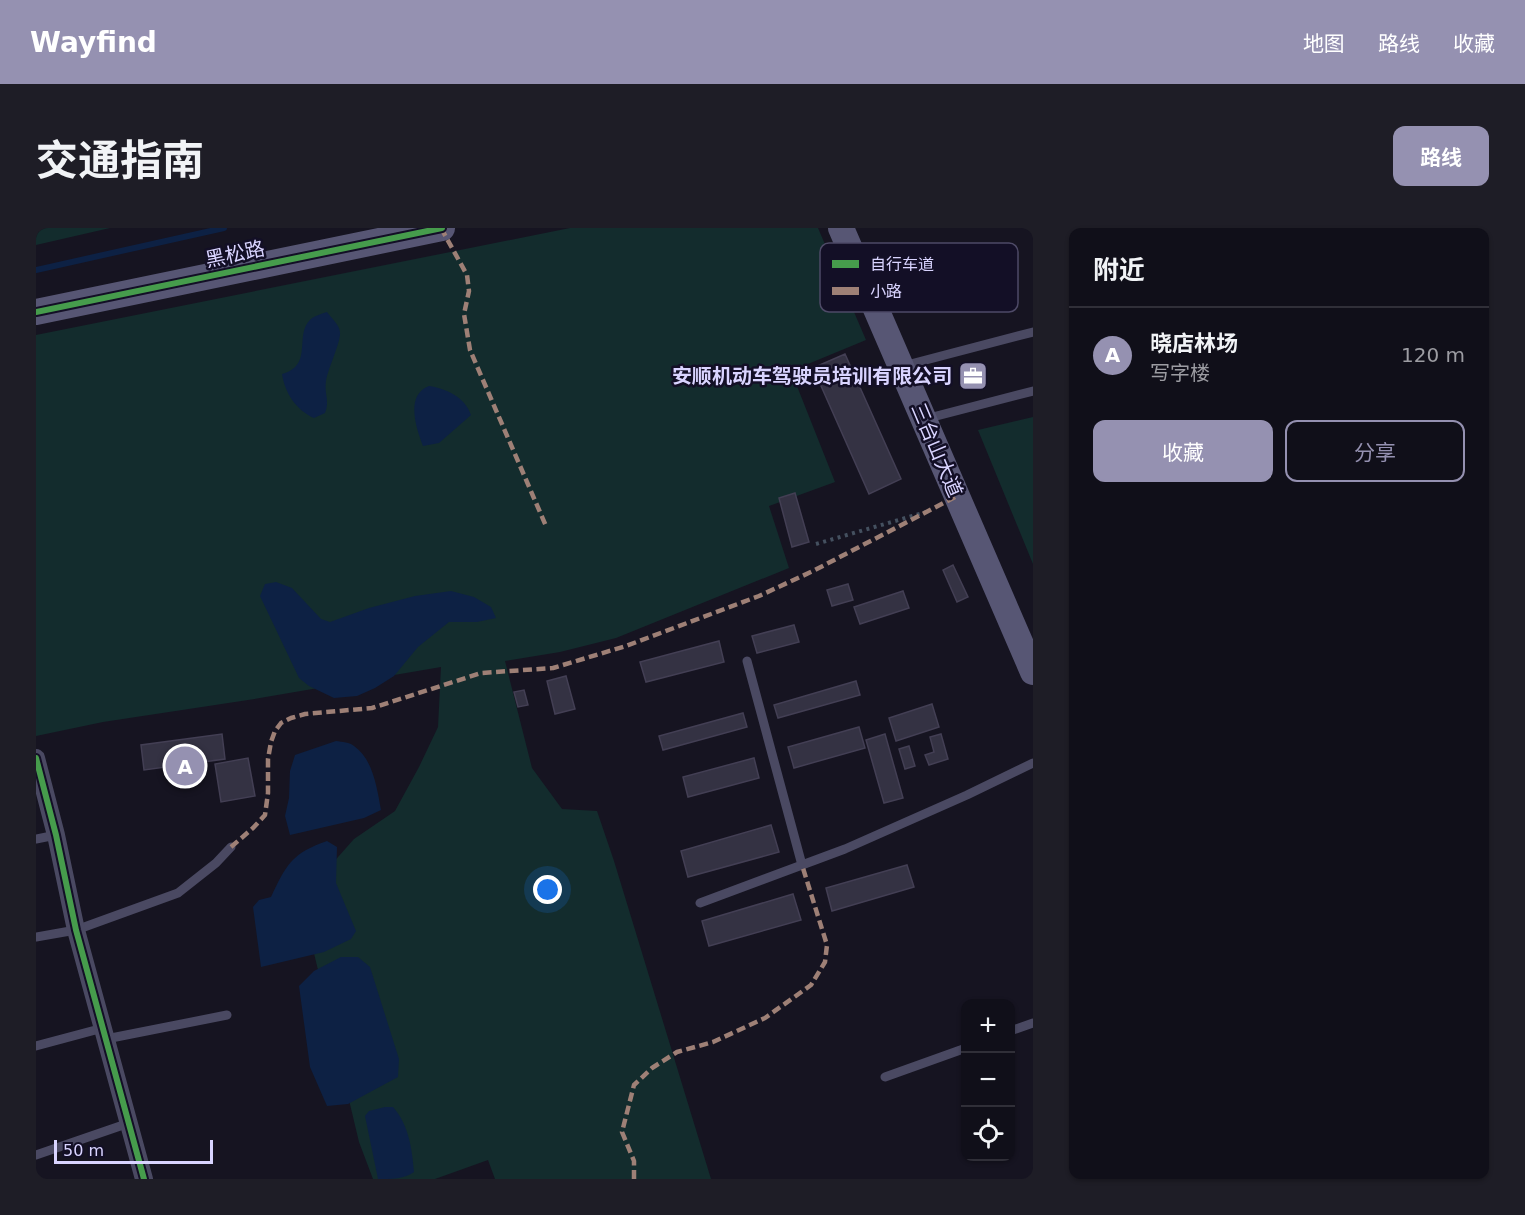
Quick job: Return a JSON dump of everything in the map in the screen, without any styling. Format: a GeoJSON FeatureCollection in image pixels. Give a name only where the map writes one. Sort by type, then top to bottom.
{"type":"FeatureCollection","features":[{"type":"Feature","properties":{"kind":"main road","name":"黑松路"},"geometry":{"type":"LineString","coordinates":[[36,312],[442,228]]}},
{"type":"Feature","properties":{"kind":"main road","name":"三台山大道"},"geometry":{"type":"LineString","coordinates":[[841,228],[847,243]]}},
{"type":"Feature","properties":{"kind":"main road","name":"三台山大道"},"geometry":{"type":"LineString","coordinates":[[877,312],[1033,672]]}},
{"type":"Feature","properties":{"kind":"street"},"geometry":{"type":"LineString","coordinates":[[36,758],[56,835],[76,930],[144,1179]]}},
{"type":"Feature","properties":{"kind":"lane"},"geometry":{"type":"LineString","coordinates":[[901,367],[1033,332]]}},
{"type":"Feature","properties":{"kind":"lane"},"geometry":{"type":"LineString","coordinates":[[924,420],[1033,391]]}},
{"type":"Feature","properties":{"kind":"lane"},"geometry":{"type":"LineString","coordinates":[[747,661],[802,865]]}},
{"type":"Feature","properties":{"kind":"lane"},"geometry":{"type":"LineString","coordinates":[[700,903],[845,849],[1033,763]]}},
{"type":"Feature","properties":{"kind":"lane"},"geometry":{"type":"LineString","coordinates":[[36,839],[56,835]]}},
{"type":"Feature","properties":{"kind":"lane"},"geometry":{"type":"LineString","coordinates":[[36,937],[76,930],[178,893],[216,864],[231,847]]}},
{"type":"Feature","properties":{"kind":"lane"},"geometry":{"type":"LineString","coordinates":[[36,1046],[104,1033],[227,1015]]}},
{"type":"Feature","properties":{"kind":"lane"},"geometry":{"type":"LineString","coordinates":[[1015,1030],[1033,1023]]}},
{"type":"Feature","properties":{"kind":"lane"},"geometry":{"type":"LineString","coordinates":[[885,1077],[961,1050]]}},
{"type":"Feature","properties":{"kind":"lane"},"geometry":{"type":"LineString","coordinates":[[36,1155],[129,1123]]}},
{"type":"Feature","properties":{"kind":"path"},"geometry":{"type":"LineString","coordinates":[[816,544],[926,512]]}},
{"type":"Feature","properties":{"kind":"green space"},"geometry":{"type":"Polygon","coordinates":[[[36,228],[110,228],[36,245],[36,228]]]}},
{"type":"Feature","properties":{"kind":"green space"},"geometry":{"type":"Polygon","coordinates":[[[570,228],[818,228],[824,243],[820,243],[820,312],[854,312],[866,340],[791,371],[835,482],[769,506],[789,568],[616,638],[560,652],[505,661],[532,768],[562,809],[597,811],[711,1179],[495,1179],[488,1160],[435,1179],[373,1179],[359,1142],[308,928],[323,874],[354,839],[395,811],[419,767],[438,727],[441,667],[103,722],[36,736],[36,335],[570,228]]]}},
{"type":"Feature","properties":{"kind":"green space"},"geometry":{"type":"Polygon","coordinates":[[[1033,417],[1033,564],[978,430],[1033,417]]]}},
{"type":"Feature","properties":{"kind":"water"},"geometry":{"type":"Polygon","coordinates":[[[327,312],[338,326],[340,336],[326,381],[325,413],[314,418],[292,400],[282,374],[297,365],[302,350],[303,335],[309,321],[327,312]]]}},
{"type":"Feature","properties":{"kind":"water"},"geometry":{"type":"Polygon","coordinates":[[[429,386],[442,389],[460,399],[471,415],[439,443],[423,446],[414,413],[417,397],[429,386]]]}},
{"type":"Feature","properties":{"kind":"water"},"geometry":{"type":"Polygon","coordinates":[[[276,582],[292,588],[321,619],[330,622],[369,608],[415,596],[451,591],[474,597],[491,607],[496,618],[477,622],[449,622],[418,647],[394,676],[357,696],[334,698],[309,686],[299,678],[260,596],[265,584],[276,582]]]}},
{"type":"Feature","properties":{"kind":"water"},"geometry":{"type":"Polygon","coordinates":[[[336,741],[352,745],[366,758],[373,775],[381,810],[364,818],[290,835],[285,816],[289,798],[290,771],[295,755],[336,741]]]}},
{"type":"Feature","properties":{"kind":"water"},"geometry":{"type":"Polygon","coordinates":[[[327,841],[337,847],[336,883],[356,931],[351,939],[324,952],[261,967],[253,907],[259,900],[271,897],[291,862],[306,850],[327,841]]]}},
{"type":"Feature","properties":{"kind":"water"},"geometry":{"type":"Polygon","coordinates":[[[341,957],[358,957],[370,967],[399,1059],[398,1077],[348,1104],[327,1106],[310,1067],[299,986],[314,971],[341,957]]]}},
{"type":"Feature","properties":{"kind":"water"},"geometry":{"type":"Polygon","coordinates":[[[393,1107],[403,1122],[411,1146],[414,1172],[393,1179],[378,1179],[365,1116],[369,1111],[393,1107]]]}},
{"type":"Feature","properties":{"kind":"building"},"geometry":{"type":"Polygon","coordinates":[[[845,354],[901,479],[869,494],[813,368],[845,354]]]}},
{"type":"Feature","properties":{"kind":"building"},"geometry":{"type":"Polygon","coordinates":[[[795,493],[809,542],[792,547],[779,498],[795,493]]]}},
{"type":"Feature","properties":{"kind":"building"},"geometry":{"type":"Polygon","coordinates":[[[953,565],[968,597],[957,602],[943,570],[953,565]]]}},
{"type":"Feature","properties":{"kind":"building"},"geometry":{"type":"Polygon","coordinates":[[[848,584],[853,600],[832,606],[827,590],[848,584]]]}},
{"type":"Feature","properties":{"kind":"building"},"geometry":{"type":"Polygon","coordinates":[[[903,591],[909,608],[860,624],[854,607],[903,591]]]}},
{"type":"Feature","properties":{"kind":"building"},"geometry":{"type":"Polygon","coordinates":[[[794,625],[799,642],[757,653],[752,636],[794,625]]]}},
{"type":"Feature","properties":{"kind":"building"},"geometry":{"type":"Polygon","coordinates":[[[719,641],[724,662],[646,682],[640,662],[719,641]]]}},
{"type":"Feature","properties":{"kind":"building"},"geometry":{"type":"Polygon","coordinates":[[[566,676],[575,709],[555,714],[547,681],[566,676]]]}},
{"type":"Feature","properties":{"kind":"building"},"geometry":{"type":"Polygon","coordinates":[[[856,681],[860,695],[778,718],[774,705],[856,681]]]}},
{"type":"Feature","properties":{"kind":"building"},"geometry":{"type":"Polygon","coordinates":[[[524,690],[528,705],[518,707],[514,692],[524,690]]]}},
{"type":"Feature","properties":{"kind":"building"},"geometry":{"type":"Polygon","coordinates":[[[932,704],[939,727],[896,741],[889,718],[932,704]]]}},
{"type":"Feature","properties":{"kind":"building"},"geometry":{"type":"Polygon","coordinates":[[[743,713],[747,727],[663,750],[659,736],[743,713]]]}},
{"type":"Feature","properties":{"kind":"building"},"geometry":{"type":"Polygon","coordinates":[[[859,727],[865,748],[794,768],[788,747],[859,727]]]}},
{"type":"Feature","properties":{"kind":"building"},"geometry":{"type":"Polygon","coordinates":[[[222,734],[225,759],[144,770],[141,745],[222,734]]]}},
{"type":"Feature","properties":{"kind":"building"},"geometry":{"type":"Polygon","coordinates":[[[885,734],[903,798],[884,803],[866,740],[885,734]]]}},
{"type":"Feature","properties":{"kind":"building"},"geometry":{"type":"Polygon","coordinates":[[[941,734],[948,759],[929,765],[925,755],[934,752],[930,737],[941,734]]]}},
{"type":"Feature","properties":{"kind":"building"},"geometry":{"type":"Polygon","coordinates":[[[909,746],[915,766],[905,769],[899,749],[909,746]]]}},
{"type":"Feature","properties":{"kind":"building"},"geometry":{"type":"Polygon","coordinates":[[[248,758],[255,796],[221,802],[215,764],[248,758]]]}},
{"type":"Feature","properties":{"kind":"building"},"geometry":{"type":"Polygon","coordinates":[[[754,758],[759,778],[688,797],[683,777],[754,758]]]}},
{"type":"Feature","properties":{"kind":"building"},"geometry":{"type":"Polygon","coordinates":[[[771,825],[779,852],[688,877],[681,851],[771,825]]]}},
{"type":"Feature","properties":{"kind":"building"},"geometry":{"type":"Polygon","coordinates":[[[907,865],[914,887],[832,911],[826,888],[907,865]]]}},
{"type":"Feature","properties":{"kind":"building"},"geometry":{"type":"Polygon","coordinates":[[[793,894],[801,920],[709,946],[702,921],[793,894]]]}},
{"type":"Feature","properties":{"kind":"waterway"},"geometry":{"type":"LineString","coordinates":[[36,270],[224,228]]}},
{"type":"Feature","properties":{"kind":"marked path"},"geometry":{"type":"LineString","coordinates":[[441,228],[467,275],[469,291],[464,314],[470,350],[546,526]]}},
{"type":"Feature","properties":{"kind":"marked path"},"geometry":{"type":"LineString","coordinates":[[231,847],[265,815],[271,742],[281,723],[291,718],[305,714],[372,708],[481,673],[553,668],[626,646],[759,596],[813,571],[957,496]]}},
{"type":"Feature","properties":{"kind":"marked path"},"geometry":{"type":"LineString","coordinates":[[634,1179],[634,1161],[622,1132],[634,1085],[652,1068],[677,1052],[713,1042],[765,1018],[811,985],[825,962],[827,945],[802,865]]}},
{"type":"Feature","properties":{"kind":"cycle path"},"geometry":{"type":"LineString","coordinates":[[36,312],[442,228]]}},
{"type":"Feature","properties":{"kind":"cycle path"},"geometry":{"type":"LineString","coordinates":[[36,758],[56,835],[76,930],[144,1179]]}},
{"type":"Feature","properties":{"kind":"place","name":"安顺机动车驾驶员培训有限公司"},"geometry":{"type":"Point","coordinates":[973,376]}},
{"type":"Feature","properties":{"kind":"place","name":"晓店林场"},"geometry":{"type":"Point","coordinates":[185,766]}}]}
